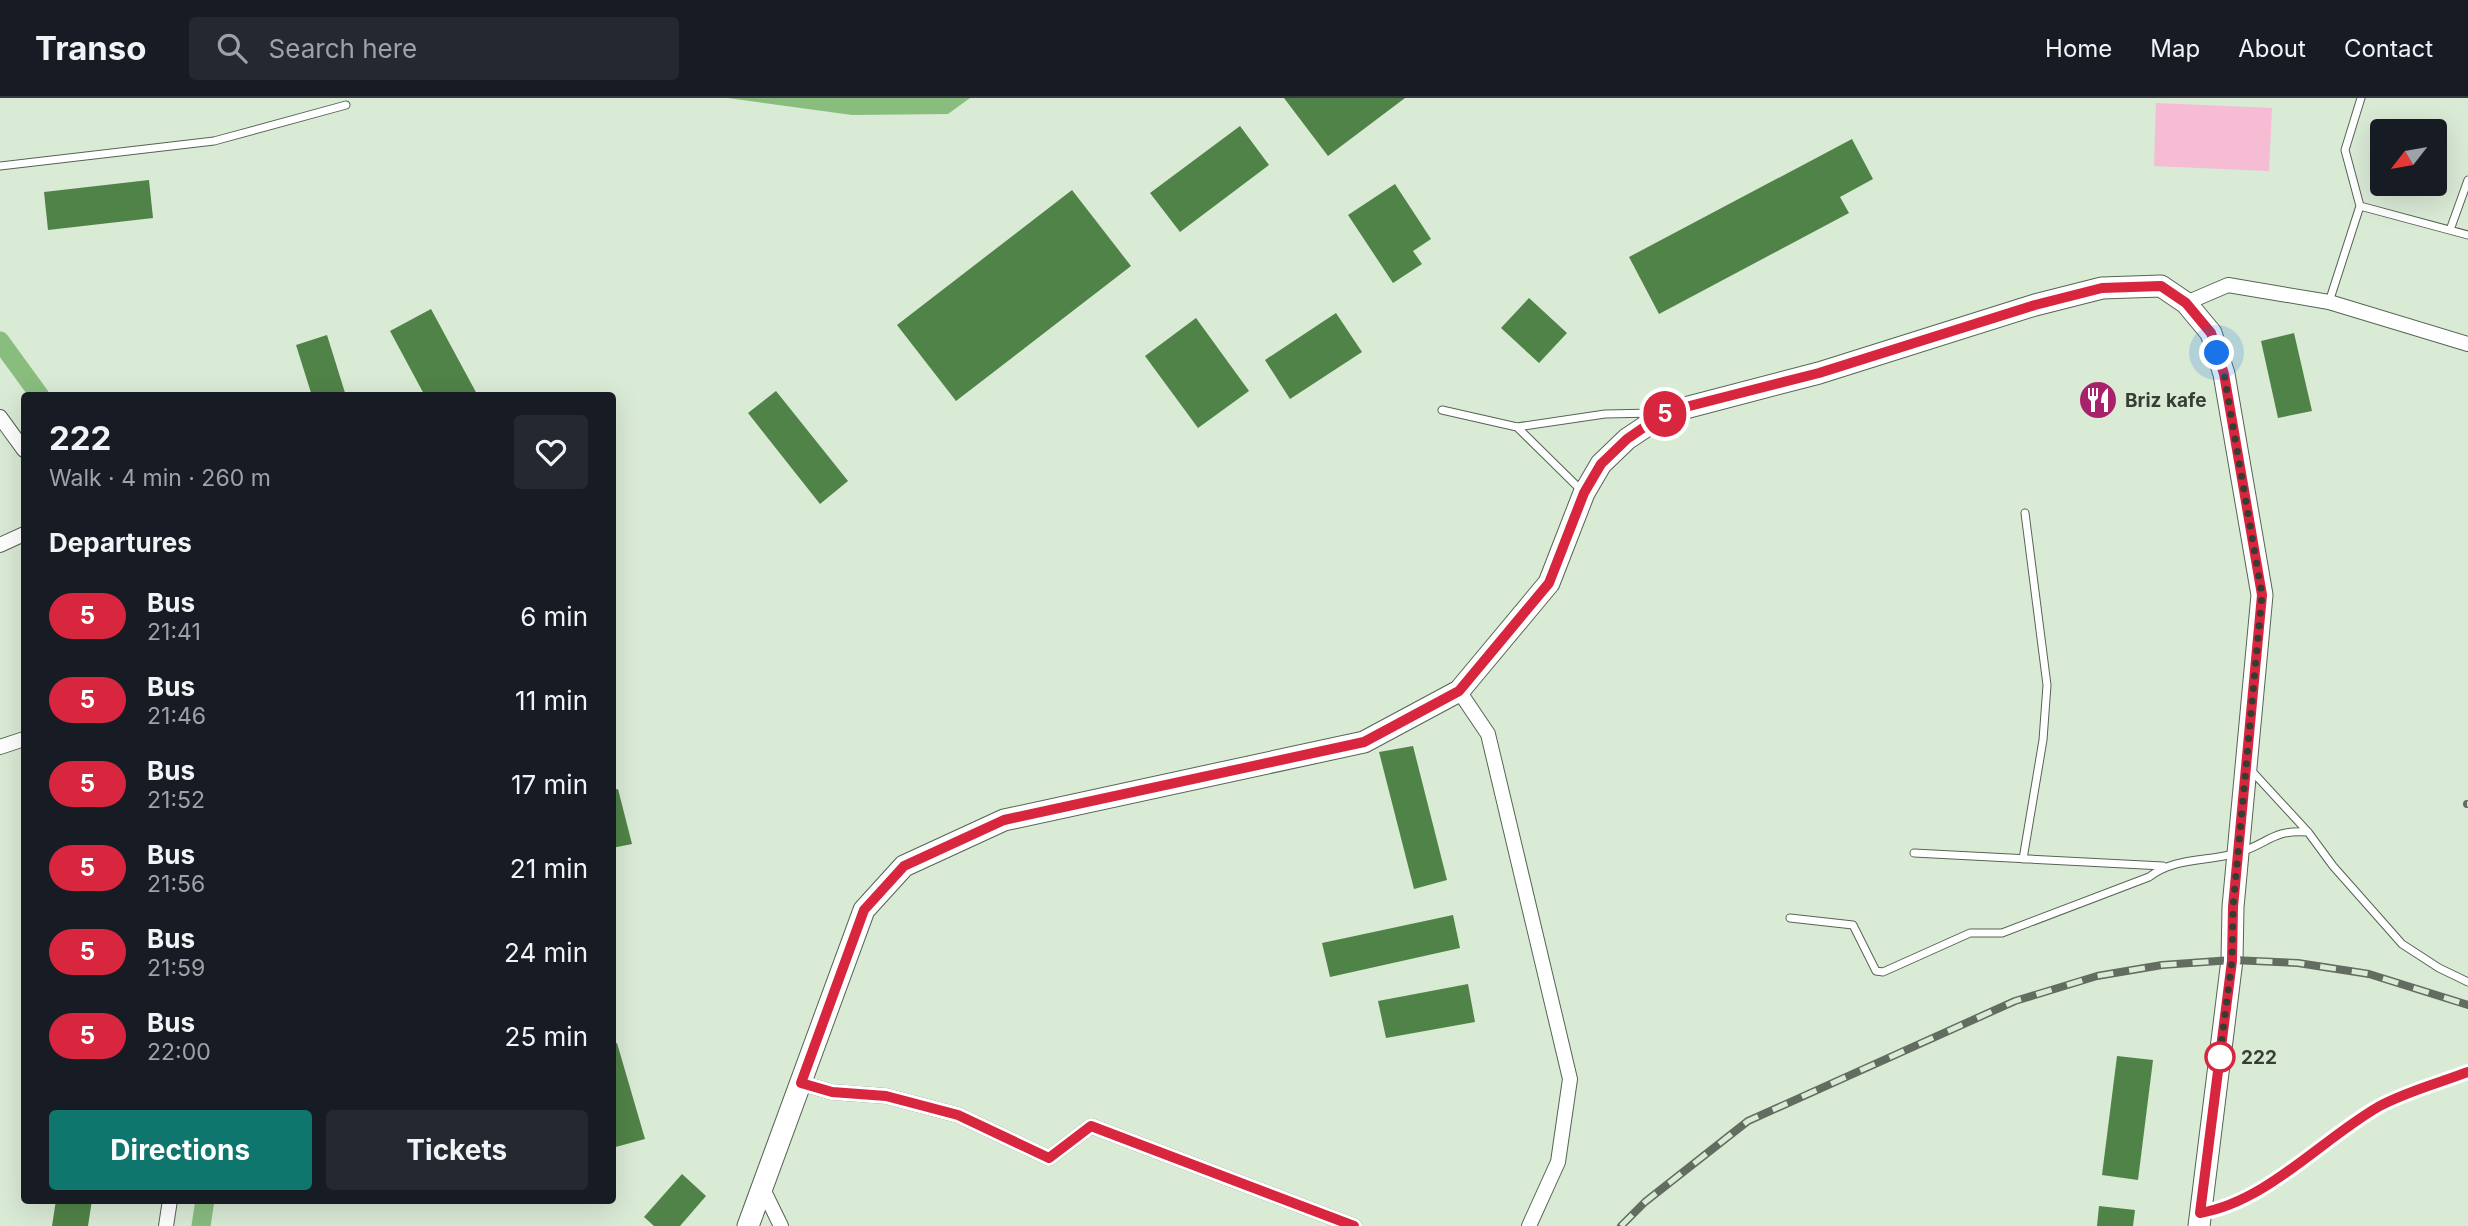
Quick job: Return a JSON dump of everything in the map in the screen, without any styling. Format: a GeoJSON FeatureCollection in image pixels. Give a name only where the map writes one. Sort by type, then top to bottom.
{"type":"FeatureCollection","features":[{"type":"Feature","properties":{"kind":"street"},"geometry":{"type":"LineString","coordinates":[[2186,303],[2228,285],[2329,302],[2468,344]]}},
{"type":"Feature","properties":{"kind":"street"},"geometry":{"type":"LineString","coordinates":[[748,1226],[864,910],[904,866],[1004,820],[1364,742],[1459,691],[1549,583],[1584,493],[1601,464],[1618,447],[1666,412],[1819,373],[2035,305],[2102,288],[2161,286],[2186,303],[2211,333],[2224,374],[2262,595],[2233,907],[2232,961],[2199,1219]]}},
{"type":"Feature","properties":{"kind":"street"},"geometry":{"type":"LineString","coordinates":[[0,417],[21,446]]}},
{"type":"Feature","properties":{"kind":"street"},"geometry":{"type":"LineString","coordinates":[[0,545],[21,535]]}},
{"type":"Feature","properties":{"kind":"street"},"geometry":{"type":"LineString","coordinates":[[1459,691],[1488,734],[1570,1079],[1558,1162],[1529,1226]]}},
{"type":"Feature","properties":{"kind":"street"},"geometry":{"type":"LineString","coordinates":[[0,747],[21,740]]}},
{"type":"Feature","properties":{"kind":"street"},"geometry":{"type":"LineString","coordinates":[[801,1083],[832,1092],[886,1096],[958,1115],[1049,1158],[1091,1126],[1354,1226]]}},
{"type":"Feature","properties":{"kind":"street"},"geometry":{"type":"LineString","coordinates":[[763,1189],[781,1226]]}},
{"type":"Feature","properties":{"kind":"street"},"geometry":{"type":"LineString","coordinates":[[166,1226],[169,1204]]}},
{"type":"Feature","properties":{"kind":"lane"},"geometry":{"type":"LineString","coordinates":[[2329,302],[2360,206],[2345,150],[2361,98]]}},
{"type":"Feature","properties":{"kind":"lane"},"geometry":{"type":"LineString","coordinates":[[0,166],[214,141],[346,105]]}},
{"type":"Feature","properties":{"kind":"lane"},"geometry":{"type":"LineString","coordinates":[[2450,230],[2468,180]]}},
{"type":"Feature","properties":{"kind":"lane"},"geometry":{"type":"LineString","coordinates":[[2360,206],[2468,235]]}},
{"type":"Feature","properties":{"kind":"lane"},"geometry":{"type":"LineString","coordinates":[[1443,410],[1517,427],[1605,414],[1666,412]]}},
{"type":"Feature","properties":{"kind":"lane"},"geometry":{"type":"LineString","coordinates":[[1517,427],[1584,493]]}},
{"type":"Feature","properties":{"kind":"lane"},"geometry":{"type":"LineString","coordinates":[[2023,859],[2043,740],[2047,685],[2025,513]]}},
{"type":"Feature","properties":{"kind":"lane"},"geometry":{"type":"LineString","coordinates":[[2246,765],[2308,832],[2333,866],[2402,944],[2439,968],[2468,982]]}},
{"type":"Feature","properties":{"kind":"lane"},"geometry":{"type":"LineString","coordinates":[[1914,853],[2163,866],[2238,853],[2275,834],[2308,832]]}},
{"type":"Feature","properties":{"kind":"lane"},"geometry":{"type":"LineString","coordinates":[[1790,918],[1853,925],[1876,971],[1882,972],[1970,933],[2002,933],[2148,877],[2163,866]]}},
{"type":"Feature","properties":{"kind":"lane"},"geometry":{"type":"LineString","coordinates":[[2199,1219],[2249,1197],[2379,1106],[2468,1072]]}},
{"type":"Feature","properties":{"kind":"shaded area"},"geometry":{"type":"Polygon","coordinates":[[[728,98],[970,98],[948,114],[852,115],[728,98]]]}},
{"type":"Feature","properties":{"kind":"shaded area"},"geometry":{"type":"Polygon","coordinates":[[[2156,103],[2272,108],[2269,171],[2154,166],[2156,103]]]}},
{"type":"Feature","properties":{"kind":"building"},"geometry":{"type":"Polygon","coordinates":[[[1284,98],[1405,98],[1328,156],[1284,98]]]}},
{"type":"Feature","properties":{"kind":"building"},"geometry":{"type":"Polygon","coordinates":[[[1240,126],[1269,165],[1180,232],[1150,193],[1240,126]]]}},
{"type":"Feature","properties":{"kind":"building"},"geometry":{"type":"Polygon","coordinates":[[[1852,139],[1873,179],[1840,197],[1849,213],[1659,314],[1629,257],[1852,139]]]}},
{"type":"Feature","properties":{"kind":"building"},"geometry":{"type":"Polygon","coordinates":[[[149,180],[153,218],[48,230],[44,192],[149,180]]]}},
{"type":"Feature","properties":{"kind":"building"},"geometry":{"type":"Polygon","coordinates":[[[1395,184],[1431,239],[1413,251],[1422,264],[1393,283],[1348,215],[1395,184]]]}},
{"type":"Feature","properties":{"kind":"building"},"geometry":{"type":"Polygon","coordinates":[[[1072,190],[1131,266],[956,401],[897,325],[1072,190]]]}},
{"type":"Feature","properties":{"kind":"building"},"geometry":{"type":"Polygon","coordinates":[[[1529,298],[1567,333],[1539,363],[1501,328],[1529,298]]]}},
{"type":"Feature","properties":{"kind":"building"},"geometry":{"type":"Polygon","coordinates":[[[431,309],[476,392],[423,392],[390,331],[431,309]]]}},
{"type":"Feature","properties":{"kind":"building"},"geometry":{"type":"Polygon","coordinates":[[[1336,313],[1362,352],[1290,399],[1265,360],[1336,313]]]}},
{"type":"Feature","properties":{"kind":"building"},"geometry":{"type":"Polygon","coordinates":[[[1196,318],[1249,391],[1198,428],[1145,356],[1196,318]]]}},
{"type":"Feature","properties":{"kind":"building"},"geometry":{"type":"Polygon","coordinates":[[[2294,333],[2312,411],[2278,418],[2261,341],[2294,333]]]}},
{"type":"Feature","properties":{"kind":"building"},"geometry":{"type":"Polygon","coordinates":[[[327,335],[345,392],[311,392],[296,345],[327,335]]]}},
{"type":"Feature","properties":{"kind":"building"},"geometry":{"type":"Polygon","coordinates":[[[776,391],[848,481],[820,504],[748,413],[776,391]]]}},
{"type":"Feature","properties":{"kind":"building"},"geometry":{"type":"Polygon","coordinates":[[[1413,746],[1447,880],[1414,889],[1379,752],[1413,746]]]}},
{"type":"Feature","properties":{"kind":"building"},"geometry":{"type":"Polygon","coordinates":[[[616,789],[632,844],[616,847],[616,789]]]}},
{"type":"Feature","properties":{"kind":"building"},"geometry":{"type":"Polygon","coordinates":[[[1453,915],[1460,948],[1330,977],[1322,943],[1453,915]]]}},
{"type":"Feature","properties":{"kind":"building"},"geometry":{"type":"Polygon","coordinates":[[[1468,984],[1475,1022],[1386,1038],[1378,1001],[1468,984]]]}},
{"type":"Feature","properties":{"kind":"building"},"geometry":{"type":"Polygon","coordinates":[[[616,1043],[645,1139],[616,1147],[616,1043]]]}},
{"type":"Feature","properties":{"kind":"building"},"geometry":{"type":"Polygon","coordinates":[[[2117,1056],[2153,1060],[2138,1180],[2102,1175],[2117,1056]]]}},
{"type":"Feature","properties":{"kind":"building"},"geometry":{"type":"Polygon","coordinates":[[[682,1174],[706,1196],[680,1226],[654,1226],[644,1217],[682,1174]]]}},
{"type":"Feature","properties":{"kind":"building"},"geometry":{"type":"Polygon","coordinates":[[[55,1204],[91,1204],[88,1226],[52,1226],[55,1204]]]}},
{"type":"Feature","properties":{"kind":"building"},"geometry":{"type":"Polygon","coordinates":[[[2099,1206],[2135,1210],[2133,1226],[2097,1226],[2099,1206]]]}},
{"type":"Feature","properties":{"kind":"waterway"},"geometry":{"type":"LineString","coordinates":[[0,341],[37,392]]}},
{"type":"Feature","properties":{"kind":"waterway"},"geometry":{"type":"LineString","coordinates":[[201,1226],[204,1204]]}},
{"type":"Feature","properties":{"kind":"railway"},"geometry":{"type":"LineString","coordinates":[[1621,1226],[1645,1202],[1748,1121],[2015,1001],[2097,976],[2162,965],[2232,960],[2298,963],[2369,974],[2468,1005]]}},
{"type":"Feature","properties":{"kind":"bus line","name":"5"},"geometry":{"type":"LineString","coordinates":[[1354,1226],[1091,1126],[1049,1158],[958,1115],[886,1096],[832,1092],[801,1083],[864,910],[904,866],[1004,820],[1364,742],[1459,691],[1549,583],[1584,493],[1601,464],[1627,439],[1666,412],[1819,373],[2035,305],[2102,288],[2161,286],[2186,303],[2211,333],[2224,374],[2262,595],[2233,907],[2232,961],[2200,1213],[2222,1209],[2249,1197],[2379,1106],[2468,1072]]}},
{"type":"Feature","properties":{"kind":"place","name":"Briz kafe"},"geometry":{"type":"Point","coordinates":[2098,400]}},
{"type":"Feature","properties":{"kind":"place","name":"222"},"geometry":{"type":"Point","coordinates":[2220,1057]}},
{"type":"Feature","properties":{"kind":"route"},"geometry":{"type":"LineString","coordinates":[[2217,353],[2224,374],[2262,595],[2233,907],[2232,961],[2219,1061],[2220,1057]]}}]}
